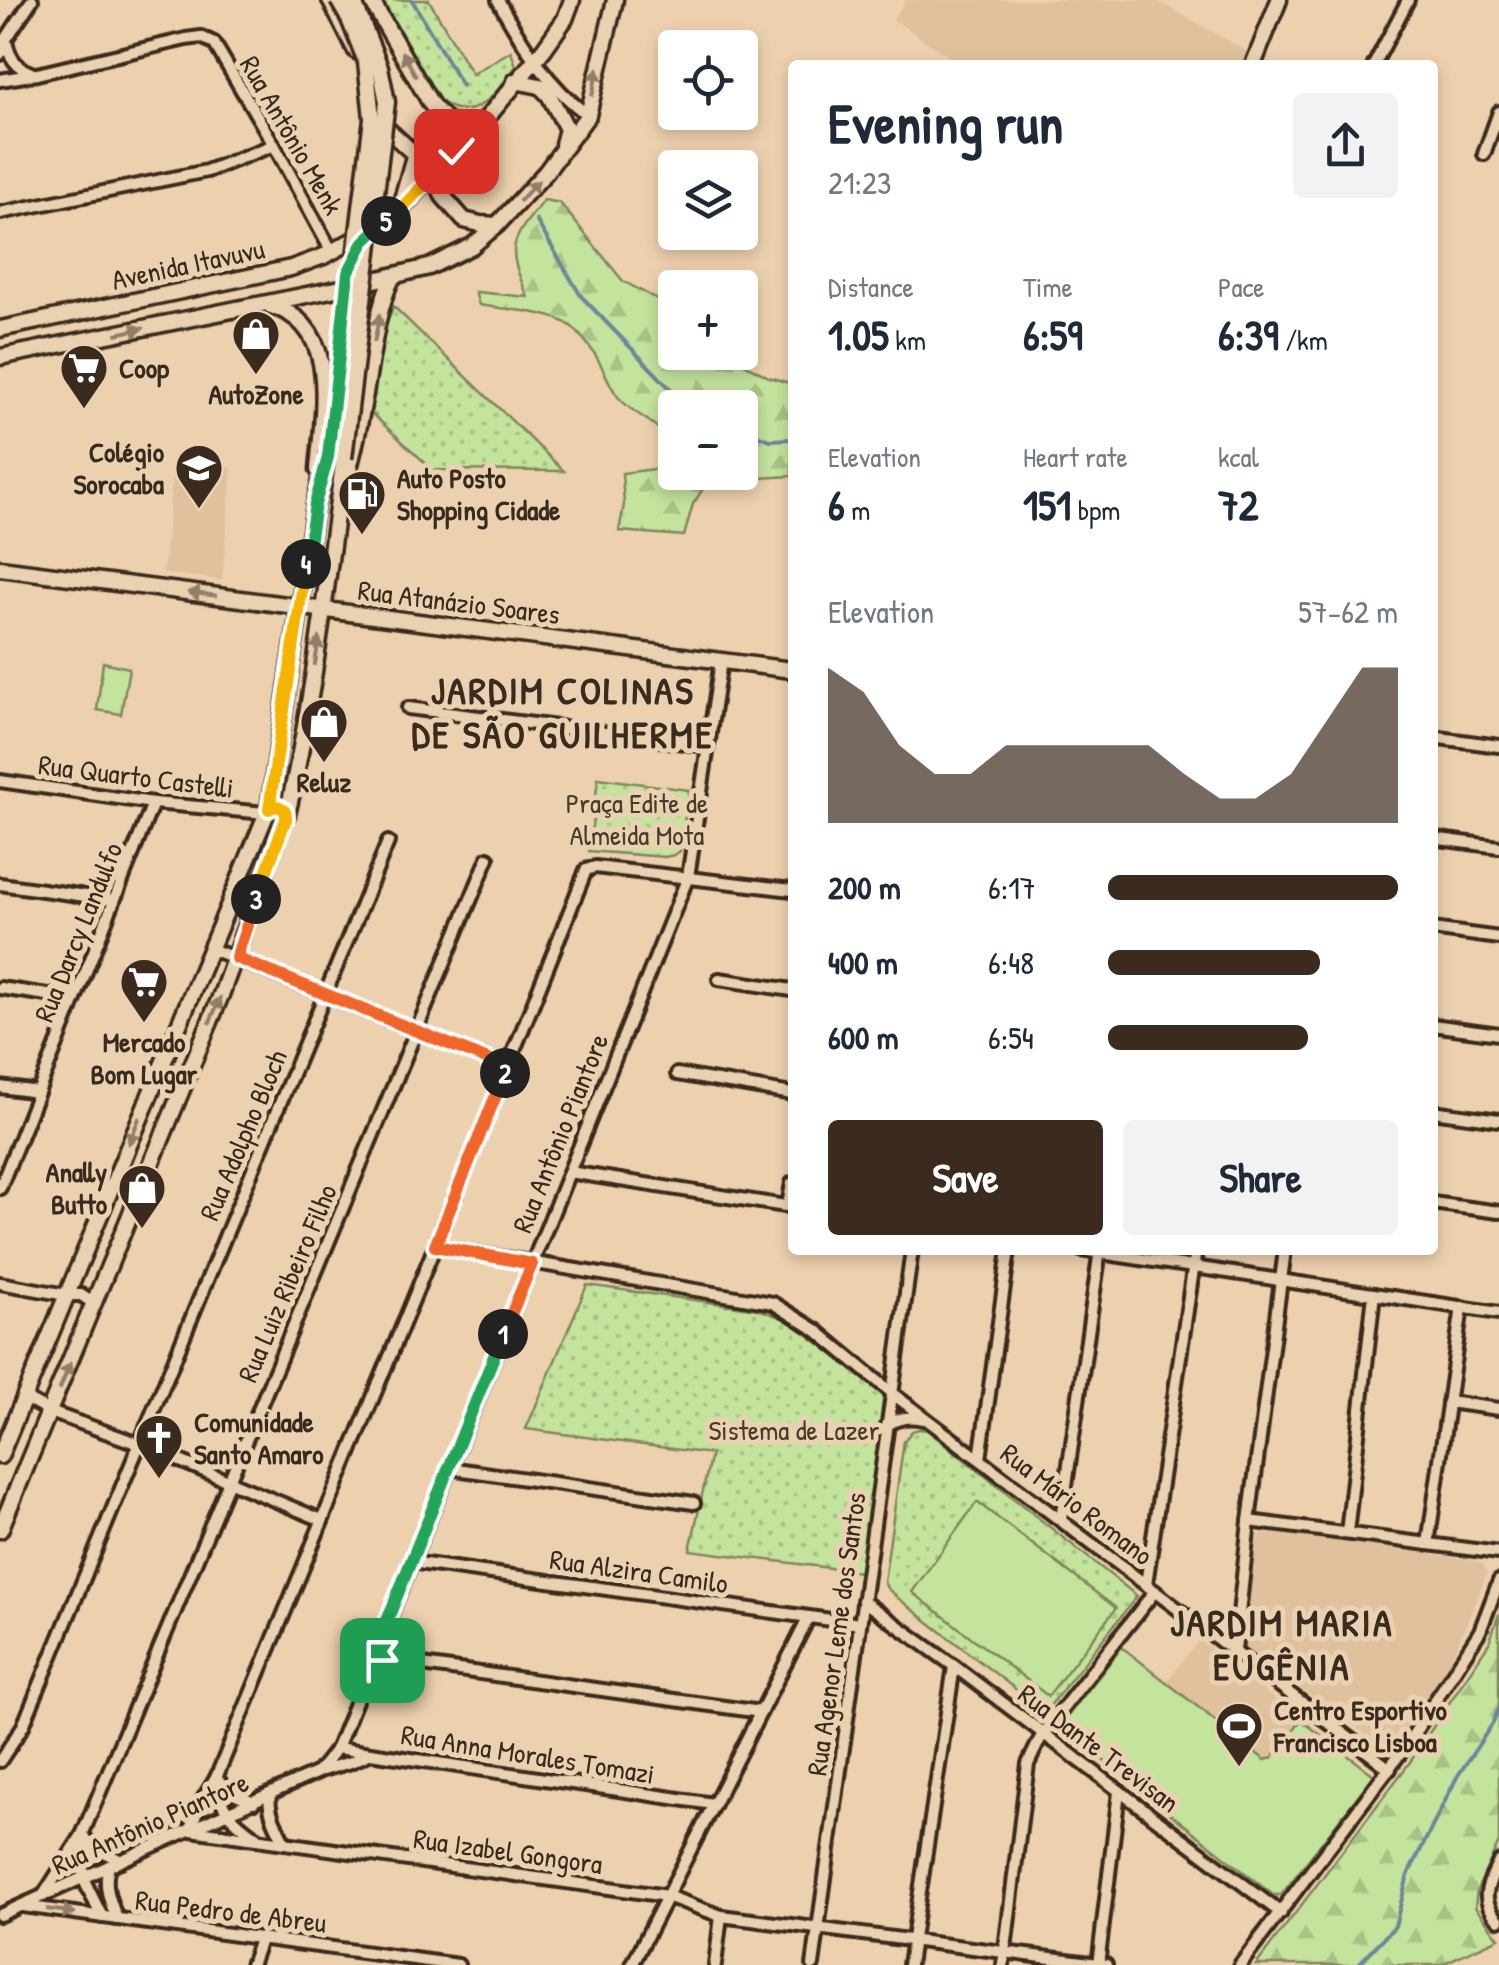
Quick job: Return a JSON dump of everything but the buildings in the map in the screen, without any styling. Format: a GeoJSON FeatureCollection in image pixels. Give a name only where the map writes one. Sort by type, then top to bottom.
{"type":"FeatureCollection","features":[{"type":"Feature","properties":{"kind":"main road"},"geometry":{"type":"LineString","coordinates":[[330,0],[356,52],[376,116],[384,127],[436,174],[443,196],[464,220],[497,225]]}},
{"type":"Feature","properties":{"kind":"main road"},"geometry":{"type":"LineString","coordinates":[[315,504],[333,438],[372,118],[366,62],[350,19],[338,0]]}},
{"type":"Feature","properties":{"kind":"main road"},"geometry":{"type":"LineString","coordinates":[[0,1530],[236,958],[285,819],[297,771],[324,610],[387,102],[380,66],[353,0]]}},
{"type":"Feature","properties":{"kind":"main road"},"geometry":{"type":"LineString","coordinates":[[372,0],[443,119],[461,128],[482,124]]}},
{"type":"Feature","properties":{"kind":"main road","name":"Avenida Itavuvu"},"geometry":{"type":"LineString","coordinates":[[0,329],[291,268],[332,252],[379,226],[398,212],[482,124],[565,18],[572,0]]}},
{"type":"Feature","properties":{"kind":"main road","name":"Avenida Itavuvu"},"geometry":{"type":"LineString","coordinates":[[0,358],[346,287],[452,258],[497,225],[546,172],[588,115],[615,0]]}},
{"type":"Feature","properties":{"kind":"main road"},"geometry":{"type":"LineString","coordinates":[[1256,60],[1279,0]]}},
{"type":"Feature","properties":{"kind":"main road"},"geometry":{"type":"LineString","coordinates":[[515,81],[540,86],[555,104],[566,129],[559,154]]}},
{"type":"Feature","properties":{"kind":"main road"},"geometry":{"type":"LineString","coordinates":[[443,196],[444,180],[456,151]]}},
{"type":"Feature","properties":{"kind":"main road"},"geometry":{"type":"LineString","coordinates":[[398,212],[415,153]]}},
{"type":"Feature","properties":{"kind":"main road","name":"Avenida Itavuvu"},"geometry":{"type":"LineString","coordinates":[[346,287],[358,253],[379,226]]}},
{"type":"Feature","properties":{"kind":"main road"},"geometry":{"type":"LineString","coordinates":[[340,491],[348,478],[377,323],[393,276]]}},
{"type":"Feature","properties":{"kind":"main road"},"geometry":{"type":"LineString","coordinates":[[328,457],[346,287]]}},
{"type":"Feature","properties":{"kind":"main road"},"geometry":{"type":"LineString","coordinates":[[266,304],[285,310],[312,334],[324,386],[315,504],[267,812],[267,822],[272,826],[285,819]]}},
{"type":"Feature","properties":{"kind":"main road","name":"Rua Atanázio Soares"},"geometry":{"type":"LineString","coordinates":[[0,568],[788,669]]}},
{"type":"Feature","properties":{"kind":"main road"},"geometry":{"type":"LineString","coordinates":[[0,1456],[267,812]]}},
{"type":"Feature","properties":{"kind":"street"},"geometry":{"type":"LineString","coordinates":[[0,54],[32,0]]}},
{"type":"Feature","properties":{"kind":"street"},"geometry":{"type":"LineString","coordinates":[[498,0],[534,59],[570,102],[588,115]]}},
{"type":"Feature","properties":{"kind":"street"},"geometry":{"type":"LineString","coordinates":[[1377,60],[1408,0]]}},
{"type":"Feature","properties":{"kind":"street","name":"Rua Antônio Menk"},"geometry":{"type":"LineString","coordinates":[[0,80],[201,37],[214,43],[332,252]]}},
{"type":"Feature","properties":{"kind":"street"},"geometry":{"type":"LineString","coordinates":[[6,40],[8,55],[18,66],[37,74]]}},
{"type":"Feature","properties":{"kind":"street"},"geometry":{"type":"LineString","coordinates":[[1484,154],[1499,112]]}},
{"type":"Feature","properties":{"kind":"street"},"geometry":{"type":"LineString","coordinates":[[0,213],[207,171],[274,145]]}},
{"type":"Feature","properties":{"kind":"street","name":"Rua Antônio Piantore"},"geometry":{"type":"LineString","coordinates":[[318,1772],[337,1748],[688,877],[721,661]]}},
{"type":"Feature","properties":{"kind":"street"},"geometry":{"type":"LineString","coordinates":[[408,708],[708,746]]}},
{"type":"Feature","properties":{"kind":"street"},"geometry":{"type":"LineString","coordinates":[[1438,737],[1499,746]]}},
{"type":"Feature","properties":{"kind":"street","name":"Rua Quarto Castelli"},"geometry":{"type":"LineString","coordinates":[[0,782],[153,803],[267,812]]}},
{"type":"Feature","properties":{"kind":"street","name":"Rua Darcy Landulfo"},"geometry":{"type":"LineString","coordinates":[[0,1186],[153,803]]}},
{"type":"Feature","properties":{"kind":"street"},"geometry":{"type":"LineString","coordinates":[[1438,839],[1499,847]]}},
{"type":"Feature","properties":{"kind":"street","name":"Rua Adolpho Bloch"},"geometry":{"type":"LineString","coordinates":[[0,1761],[24,1726],[388,842]]}},
{"type":"Feature","properties":{"kind":"street","name":"Rua Luiz Ribeiro Filho"},"geometry":{"type":"LineString","coordinates":[[43,1896],[82,1836],[488,858]]}},
{"type":"Feature","properties":{"kind":"street"},"geometry":{"type":"LineString","coordinates":[[191,1830],[198,1807],[216,1778],[435,1246],[586,870],[595,867],[788,890]]}},
{"type":"Feature","properties":{"kind":"street"},"geometry":{"type":"LineString","coordinates":[[0,884],[114,900]]}},
{"type":"Feature","properties":{"kind":"street"},"geometry":{"type":"LineString","coordinates":[[1438,930],[1499,938]]}},
{"type":"Feature","properties":{"kind":"street"},"geometry":{"type":"LineString","coordinates":[[209,948],[508,1068]]}},
{"type":"Feature","properties":{"kind":"street"},"geometry":{"type":"LineString","coordinates":[[719,978],[788,989]]}},
{"type":"Feature","properties":{"kind":"street"},"geometry":{"type":"LineString","coordinates":[[0,988],[75,999]]}},
{"type":"Feature","properties":{"kind":"street"},"geometry":{"type":"LineString","coordinates":[[1438,1026],[1499,1034]]}},
{"type":"Feature","properties":{"kind":"street"},"geometry":{"type":"LineString","coordinates":[[678,1074],[788,1093]]}},
{"type":"Feature","properties":{"kind":"street"},"geometry":{"type":"LineString","coordinates":[[0,1087],[38,1092]]}},
{"type":"Feature","properties":{"kind":"street"},"geometry":{"type":"LineString","coordinates":[[1438,1112],[1499,1120]]}},
{"type":"Feature","properties":{"kind":"street"},"geometry":{"type":"LineString","coordinates":[[568,1172],[788,1206]]}},
{"type":"Feature","properties":{"kind":"street"},"geometry":{"type":"LineString","coordinates":[[1438,1204],[1499,1212]]}},
{"type":"Feature","properties":{"kind":"street","name":"Rua Mário Romano"},"geometry":{"type":"LineString","coordinates":[[435,1246],[773,1302],[816,1330],[892,1392],[1390,1768]]}},
{"type":"Feature","properties":{"kind":"street","name":"Rua Agenor Leme dos Santos"},"geometry":{"type":"LineString","coordinates":[[813,1965],[911,1255]]}},
{"type":"Feature","properties":{"kind":"street"},"geometry":{"type":"LineString","coordinates":[[980,1459],[1008,1255]]}},
{"type":"Feature","properties":{"kind":"street"},"geometry":{"type":"LineString","coordinates":[[1061,1520],[1098,1255]]}},
{"type":"Feature","properties":{"kind":"street"},"geometry":{"type":"LineString","coordinates":[[1123,1255],[1499,1312]]}},
{"type":"Feature","properties":{"kind":"street"},"geometry":{"type":"LineString","coordinates":[[1003,1965],[1028,1764],[1042,1734],[1150,1588],[1195,1255]]}},
{"type":"Feature","properties":{"kind":"street"},"geometry":{"type":"LineString","coordinates":[[1234,1651],[1284,1255]]}},
{"type":"Feature","properties":{"kind":"street"},"geometry":{"type":"LineString","coordinates":[[0,1283],[82,1295],[94,1304]]}},
{"type":"Feature","properties":{"kind":"street"},"geometry":{"type":"LineString","coordinates":[[1346,1533],[1374,1294]]}},
{"type":"Feature","properties":{"kind":"street"},"geometry":{"type":"LineString","coordinates":[[1428,1544],[1462,1307]]}},
{"type":"Feature","properties":{"kind":"street"},"geometry":{"type":"LineString","coordinates":[[24,1398],[50,1412],[139,1444],[322,1520]]}},
{"type":"Feature","properties":{"kind":"street"},"geometry":{"type":"LineString","coordinates":[[1448,1402],[1499,1409]]}},
{"type":"Feature","properties":{"kind":"street"},"geometry":{"type":"LineString","coordinates":[[887,1425],[906,1417],[929,1420]]}},
{"type":"Feature","properties":{"kind":"street"},"geometry":{"type":"LineString","coordinates":[[450,1468],[694,1503]]}},
{"type":"Feature","properties":{"kind":"street"},"geometry":{"type":"LineString","coordinates":[[1248,1521],[1499,1552]]}},
{"type":"Feature","properties":{"kind":"street","name":"Rua Alzira Camilo"},"geometry":{"type":"LineString","coordinates":[[412,1562],[809,1617],[859,1628]]}},
{"type":"Feature","properties":{"kind":"street"},"geometry":{"type":"LineString","coordinates":[[1240,1965],[1390,1768],[1480,1632],[1499,1581]]}},
{"type":"Feature","properties":{"kind":"street","name":"Rua Dante Trevisan"},"geometry":{"type":"LineString","coordinates":[[863,1601],[1282,1913]]}},
{"type":"Feature","properties":{"kind":"street"},"geometry":{"type":"LineString","coordinates":[[632,1965],[809,1617]]}},
{"type":"Feature","properties":{"kind":"street"},"geometry":{"type":"LineString","coordinates":[[859,1628],[868,1620],[888,1620]]}},
{"type":"Feature","properties":{"kind":"street"},"geometry":{"type":"LineString","coordinates":[[372,1658],[760,1712]]}},
{"type":"Feature","properties":{"kind":"street"},"geometry":{"type":"LineString","coordinates":[[909,1965],[954,1666]]}},
{"type":"Feature","properties":{"kind":"street","name":"Rua Anna Morales Tomazi"},"geometry":{"type":"LineString","coordinates":[[337,1748],[714,1804]]}},
{"type":"Feature","properties":{"kind":"street","name":"Rua Antônio Piantore"},"geometry":{"type":"LineString","coordinates":[[0,1915],[318,1772],[371,1753]]}},
{"type":"Feature","properties":{"kind":"street"},"geometry":{"type":"LineString","coordinates":[[216,1778],[229,1791],[254,1802]]}},
{"type":"Feature","properties":{"kind":"street"},"geometry":{"type":"LineString","coordinates":[[216,1778],[226,1814],[257,1839]]}},
{"type":"Feature","properties":{"kind":"street"},"geometry":{"type":"LineString","coordinates":[[1098,1964],[1118,1792]]}},
{"type":"Feature","properties":{"kind":"street"},"geometry":{"type":"LineString","coordinates":[[270,1794],[272,1818],[285,1843]]}},
{"type":"Feature","properties":{"kind":"street","name":"Rua Izabel Gongora"},"geometry":{"type":"LineString","coordinates":[[191,1830],[666,1896],[721,1916],[1106,1965]]}},
{"type":"Feature","properties":{"kind":"street"},"geometry":{"type":"LineString","coordinates":[[82,1836],[120,1861]]}},
{"type":"Feature","properties":{"kind":"street","name":"Rua Luiz Ribeiro Filho"},"geometry":{"type":"LineString","coordinates":[[82,1836],[82,1878]]}},
{"type":"Feature","properties":{"kind":"street"},"geometry":{"type":"LineString","coordinates":[[1499,1862],[1486,1888],[1487,1901],[1499,1920]]}},
{"type":"Feature","properties":{"kind":"street","name":"Rua Pedro de Abreu"},"geometry":{"type":"LineString","coordinates":[[109,1866],[107,1894],[117,1919]]}},
{"type":"Feature","properties":{"kind":"street","name":"Rua Pedro de Abreu"},"geometry":{"type":"LineString","coordinates":[[82,1878],[102,1917]]}},
{"type":"Feature","properties":{"kind":"street","name":"Rua Pedro de Abreu"},"geometry":{"type":"LineString","coordinates":[[20,1906],[458,1965]]}},
{"type":"Feature","properties":{"kind":"street"},"geometry":{"type":"LineString","coordinates":[[715,1965],[721,1916]]}},
{"type":"Feature","properties":{"kind":"street"},"geometry":{"type":"LineString","coordinates":[[250,1965],[261,1937]]}},
{"type":"Feature","properties":{"kind":"shaded area"},"geometry":{"type":"Polygon","coordinates":[[[906,0],[1156,0],[1250,53],[1248,60],[954,60],[893,19],[906,0]]]}},
{"type":"Feature","properties":{"kind":"shaded area","name":"Colégio Sorocaba"},"geometry":{"type":"Polygon","coordinates":[[[174,463],[232,467],[222,580],[163,573],[174,463]]]}},
{"type":"Feature","properties":{"kind":"shaded area"},"geometry":{"type":"Polygon","coordinates":[[[1267,1531],[1482,1564],[1487,1574],[1456,1648],[1411,1724],[1390,1744],[1381,1745],[1242,1647],[1257,1537],[1267,1531]]]}},
{"type":"Feature","properties":{"kind":"shaded area"},"geometry":{"type":"Polygon","coordinates":[[[1199,1640],[1301,1720],[1272,1758],[1265,1761],[1166,1682],[1199,1640]]]}},
{"type":"Feature","properties":{"kind":"green space"},"geometry":{"type":"Polygon","coordinates":[[[382,0],[429,0],[472,74],[511,51],[516,66],[484,103],[465,110],[453,108],[441,102],[382,0]]]}},
{"type":"Feature","properties":{"kind":"green space"},"geometry":{"type":"Polygon","coordinates":[[[544,200],[560,203],[623,281],[658,300],[658,370],[756,370],[788,383],[788,476],[758,478],[758,390],[658,390],[658,428],[619,398],[596,355],[571,326],[539,314],[479,305],[475,292],[528,297],[514,255],[518,236],[544,200]]]}},
{"type":"Feature","properties":{"kind":"green space"},"geometry":{"type":"Polygon","coordinates":[[[393,306],[564,471],[433,470],[369,411],[382,339],[393,306]]]}},
{"type":"Feature","properties":{"kind":"green space"},"geometry":{"type":"Polygon","coordinates":[[[658,468],[658,490],[702,490],[693,504],[684,536],[619,531],[624,505],[622,473],[658,468]]]}},
{"type":"Feature","properties":{"kind":"green space"},"geometry":{"type":"Polygon","coordinates":[[[103,662],[129,668],[121,714],[97,710],[103,662]]]}},
{"type":"Feature","properties":{"kind":"green space","name":"Praça Edite de Almeida Mota"},"geometry":{"type":"Polygon","coordinates":[[[598,778],[689,790],[680,851],[665,857],[589,851],[598,778]]]}},
{"type":"Feature","properties":{"kind":"green space","name":"Sistema de Lazer"},"geometry":{"type":"Polygon","coordinates":[[[587,1285],[758,1309],[788,1320],[884,1393],[861,1572],[690,1550],[711,1454],[526,1429],[587,1285]]]}},
{"type":"Feature","properties":{"kind":"green space"},"geometry":{"type":"Polygon","coordinates":[[[919,1429],[927,1430],[1137,1596],[1045,1712],[899,1599],[884,1582],[904,1441],[919,1429]]]}},
{"type":"Feature","properties":{"kind":"green space"},"geometry":{"type":"Polygon","coordinates":[[[977,1502],[1116,1608],[1048,1696],[912,1592],[977,1502]]]}},
{"type":"Feature","properties":{"kind":"green space"},"geometry":{"type":"Polygon","coordinates":[[[1499,1614],[1499,1842],[1477,1890],[1475,1907],[1499,1938],[1440,1965],[1256,1965],[1410,1762],[1489,1643],[1499,1614]]]}},
{"type":"Feature","properties":{"kind":"green space","name":"Centro Esportivo Francisco Lisboa"},"geometry":{"type":"Polygon","coordinates":[[[1122,1647],[1265,1760],[1272,1758],[1301,1720],[1374,1775],[1281,1895],[1273,1895],[1060,1726],[1122,1647]]]}},
{"type":"Feature","properties":{"kind":"waterway"},"geometry":{"type":"LineString","coordinates":[[412,0],[462,86]]}},
{"type":"Feature","properties":{"kind":"waterway"},"geometry":{"type":"LineString","coordinates":[[536,220],[581,296],[672,390]]}},
{"type":"Feature","properties":{"kind":"waterway"},"geometry":{"type":"LineString","coordinates":[[758,435],[770,440],[788,439]]}},
{"type":"Feature","properties":{"kind":"waterway"},"geometry":{"type":"LineString","coordinates":[[1358,1965],[1395,1926],[1408,1875],[1457,1777],[1499,1708]]}},
{"type":"Feature","properties":{"kind":"place","name":"AutoZone"},"geometry":{"type":"Point","coordinates":[256,376]}},
{"type":"Feature","properties":{"kind":"place","name":"Coop"},"geometry":{"type":"Point","coordinates":[84,410]}},
{"type":"Feature","properties":{"kind":"place","name":"Colégio Sorocaba"},"geometry":{"type":"Point","coordinates":[199,510]}},
{"type":"Feature","properties":{"kind":"place","name":"Auto Posto Shopping Cidade"},"geometry":{"type":"Point","coordinates":[362,536]}},
{"type":"Feature","properties":{"kind":"place","name":"Reluz"},"geometry":{"type":"Point","coordinates":[324,764]}},
{"type":"Feature","properties":{"kind":"place","name":"Mercado Bom Lugar"},"geometry":{"type":"Point","coordinates":[144,1024]}},
{"type":"Feature","properties":{"kind":"place","name":"Anally Butto"},"geometry":{"type":"Point","coordinates":[142,1230]}},
{"type":"Feature","properties":{"kind":"place","name":"Comunidade Santo Amaro"},"geometry":{"type":"Point","coordinates":[159,1480]}},
{"type":"Feature","properties":{"kind":"place","name":"Centro Esportivo Francisco Lisboa"},"geometry":{"type":"Point","coordinates":[1239,1768]}},
{"type":"Feature","properties":{"kind":"district","name":"JARDIM COLINAS DE SÃO GUILHERME"},"geometry":{"type":"Point","coordinates":[563,712]}},
{"type":"Feature","properties":{"kind":"district","name":"JARDIM MARIA EUGÊNIA"},"geometry":{"type":"Point","coordinates":[1282,1644]}},
{"type":"Feature","properties":{"kind":"route"},"geometry":{"type":"LineString","coordinates":[[382,1660],[372,1658],[532,1264],[435,1246],[508,1068],[236,958],[286,819],[281,807],[269,809],[315,504],[328,457],[348,273],[364,242],[456,151]]}}]}
